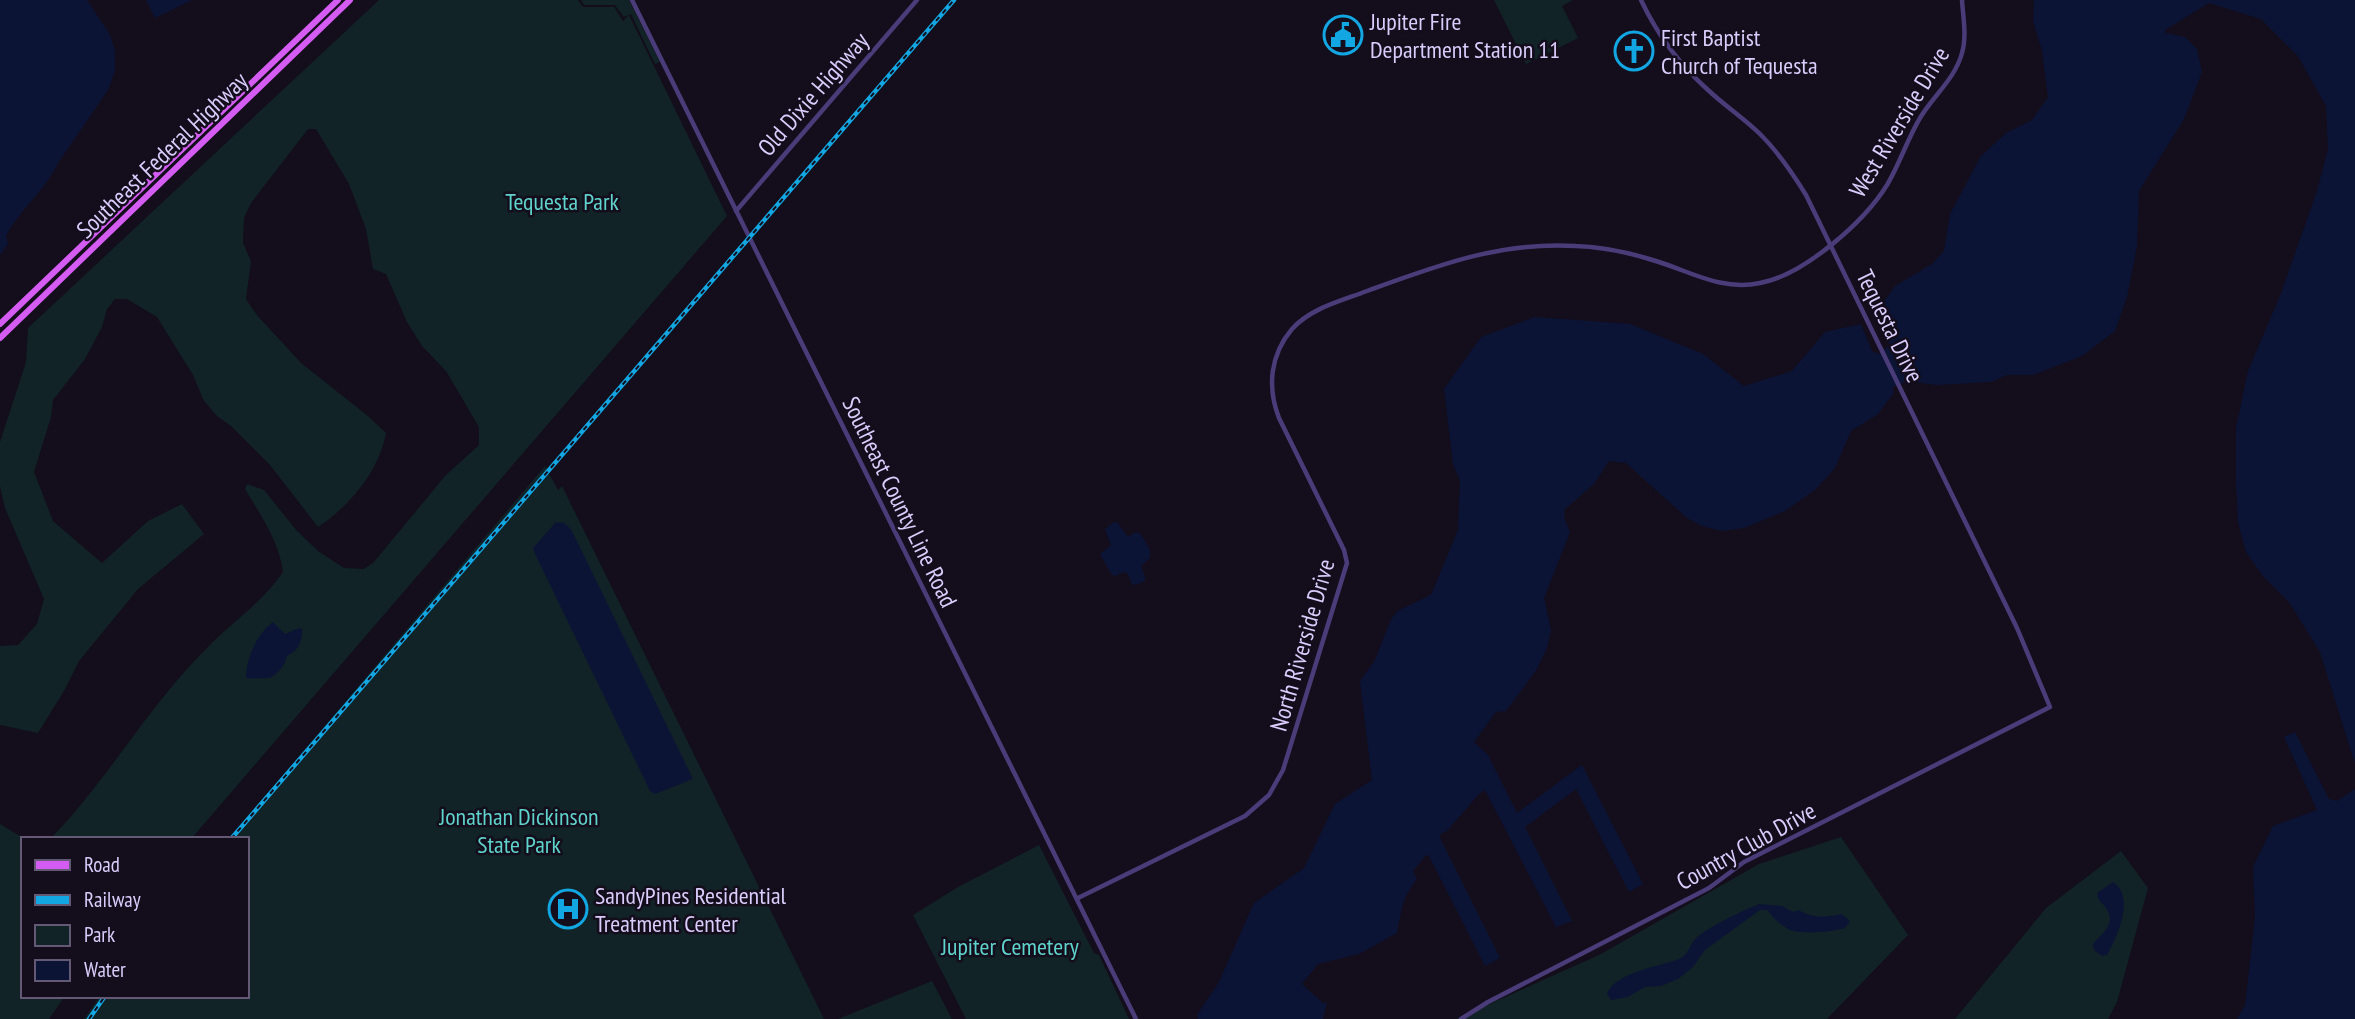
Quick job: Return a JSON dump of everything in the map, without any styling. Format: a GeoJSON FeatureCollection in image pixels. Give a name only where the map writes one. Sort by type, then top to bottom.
{"type":"FeatureCollection","features":[{"type":"Feature","properties":{"kind":"main road","name":"Southeast Federal Highway"},"geometry":{"type":"LineString","coordinates":[[0,324],[338,0]]}},
{"type":"Feature","properties":{"kind":"main road","name":"Southeast Federal Highway"},"geometry":{"type":"LineString","coordinates":[[0,338],[350,0]]}},
{"type":"Feature","properties":{"kind":"street","name":"Southeast County Line Road"},"geometry":{"type":"LineString","coordinates":[[632,0],[1136,1019]]}},
{"type":"Feature","properties":{"kind":"street","name":"Old Dixie Highway"},"geometry":{"type":"LineString","coordinates":[[736,211],[917,0]]}},
{"type":"Feature","properties":{"kind":"street","name":"Tequesta Drive"},"geometry":{"type":"LineString","coordinates":[[1641,0],[1666,43],[1689,71],[1762,136],[1786,163],[1806,195],[2017,628],[2050,707]]}},
{"type":"Feature","properties":{"kind":"street","name":"West Riverside Drive"},"geometry":{"type":"LineString","coordinates":[[1675,268],[1716,283],[1761,283],[1791,272],[1855,224],[1874,204],[1889,181],[1919,120],[1955,70],[1964,41],[1962,0]]}},
{"type":"Feature","properties":{"kind":"street","name":"North Riverside Drive"},"geometry":{"type":"LineString","coordinates":[[1078,898],[1245,816],[1269,795],[1283,770],[1347,561],[1273,401],[1274,363],[1282,344],[1293,329],[1305,318],[1323,308],[1443,263],[1498,249],[1539,245],[1581,246],[1634,255],[1675,268]]}},
{"type":"Feature","properties":{"kind":"street","name":"Country Club Drive"},"geometry":{"type":"LineString","coordinates":[[1461,1019],[1488,1002],[1709,888],[1744,862],[2050,707]]}},
{"type":"Feature","properties":{"kind":"green space","name":"Tequesta Park"},"geometry":{"type":"Polygon","coordinates":[[[379,0],[578,0],[583,7],[614,7],[623,21],[629,15],[727,216],[193,837],[52,837],[91,792],[186,670],[266,593],[283,572],[273,539],[245,489],[247,484],[264,490],[297,531],[318,551],[344,568],[364,569],[374,562],[445,476],[479,445],[479,427],[446,371],[422,346],[407,322],[386,274],[373,269],[366,229],[349,184],[316,129],[308,129],[251,203],[244,218],[243,243],[251,261],[246,299],[256,314],[301,363],[386,433],[377,461],[352,498],[318,527],[270,465],[204,401],[193,375],[157,317],[127,299],[115,299],[107,309],[102,327],[85,359],[53,400],[51,417],[34,472],[53,521],[102,563],[148,521],[182,504],[204,534],[138,589],[79,661],[38,733],[0,725],[0,646],[18,645],[37,624],[44,599],[5,508],[0,486],[0,442],[26,362],[28,328],[379,0]]]}},
{"type":"Feature","properties":{"kind":"green space"},"geometry":{"type":"Polygon","coordinates":[[[581,0],[629,0],[660,62],[655,64],[631,14],[624,17],[615,5],[584,5],[581,0]]]}},
{"type":"Feature","properties":{"kind":"green space"},"geometry":{"type":"Polygon","coordinates":[[[1494,0],[1573,0],[1562,6],[1578,38],[1526,64],[1494,0]]]}},
{"type":"Feature","properties":{"kind":"green space","name":"Jonathan Dickinson State Park"},"geometry":{"type":"Polygon","coordinates":[[[545,466],[558,490],[562,486],[824,1019],[84,1019],[99,998],[248,998],[248,837],[231,837],[545,466]]]}},
{"type":"Feature","properties":{"kind":"green space"},"geometry":{"type":"Polygon","coordinates":[[[0,824],[22,837],[21,998],[64,998],[49,1019],[0,1019],[0,824]]]}},
{"type":"Feature","properties":{"kind":"green space"},"geometry":{"type":"Polygon","coordinates":[[[1841,837],[1908,935],[1827,1019],[1456,1019],[1599,955],[1759,864],[1841,837]]]}},
{"type":"Feature","properties":{"kind":"green space","name":"Jupiter Cemetery"},"geometry":{"type":"Polygon","coordinates":[[[1039,845],[1094,953],[1099,955],[1129,1019],[966,1019],[913,915],[958,887],[1039,845]]]}},
{"type":"Feature","properties":{"kind":"green space"},"geometry":{"type":"Polygon","coordinates":[[[2121,851],[2148,888],[2117,1002],[2108,1019],[1955,1019],[2046,908],[2121,851]]]}},
{"type":"Feature","properties":{"kind":"green space"},"geometry":{"type":"Polygon","coordinates":[[[932,981],[952,1019],[838,1019],[932,981]]]}},
{"type":"Feature","properties":{"kind":"water"},"geometry":{"type":"Polygon","coordinates":[[[0,0],[87,0],[110,35],[115,51],[115,71],[108,90],[53,173],[12,226],[6,236],[8,244],[0,255],[0,0]]]}},
{"type":"Feature","properties":{"kind":"water"},"geometry":{"type":"Polygon","coordinates":[[[146,0],[192,0],[155,18],[146,0]]]}},
{"type":"Feature","properties":{"kind":"water"},"geometry":{"type":"Polygon","coordinates":[[[2034,0],[2355,0],[2355,764],[2320,652],[2289,602],[2263,576],[2246,552],[2238,522],[2236,484],[2236,428],[2248,371],[2280,296],[2317,191],[2328,149],[2326,106],[2298,56],[2261,19],[2209,3],[2165,30],[2166,33],[2185,37],[2197,49],[2202,72],[2184,119],[2139,191],[2137,246],[2127,297],[2115,331],[2082,356],[2033,375],[2007,375],[1991,382],[1936,385],[1907,381],[1893,387],[1893,394],[1878,414],[1851,431],[1835,468],[1815,490],[1785,511],[1744,528],[1722,531],[1702,526],[1687,518],[1626,463],[1609,461],[1594,484],[1564,510],[1570,532],[1544,598],[1551,630],[1547,648],[1537,669],[1506,711],[1496,712],[1474,742],[1488,755],[1517,813],[1582,765],[1643,884],[1629,892],[1576,789],[1525,827],[1572,921],[1556,927],[1485,790],[1446,832],[1441,833],[1440,838],[1500,958],[1485,966],[1429,856],[1426,855],[1413,871],[1417,879],[1405,899],[1397,933],[1359,954],[1318,964],[1302,984],[1323,1003],[1327,1002],[1323,1019],[1198,1019],[1197,1015],[1219,982],[1254,903],[1304,868],[1335,804],[1372,780],[1360,681],[1375,660],[1391,619],[1399,610],[1431,595],[1458,530],[1460,481],[1453,464],[1444,389],[1481,337],[1535,317],[1630,324],[1703,354],[1744,386],[1792,371],[1825,332],[1861,324],[1872,351],[1878,354],[1890,345],[1883,331],[1881,306],[1895,286],[1932,264],[1944,251],[1950,214],[1981,156],[2006,133],[2032,120],[2048,97],[2042,51],[2033,21],[2034,0]]]}},
{"type":"Feature","properties":{"kind":"water"},"geometry":{"type":"Polygon","coordinates":[[[556,522],[564,523],[571,529],[693,779],[655,794],[650,791],[533,548],[556,522]]]}},
{"type":"Feature","properties":{"kind":"water"},"geometry":{"type":"Polygon","coordinates":[[[1117,522],[1128,537],[1136,532],[1141,534],[1150,550],[1150,558],[1141,566],[1145,581],[1136,585],[1132,584],[1128,574],[1124,572],[1115,576],[1111,574],[1100,554],[1111,545],[1105,529],[1117,522]]]}},
{"type":"Feature","properties":{"kind":"water"},"geometry":{"type":"Polygon","coordinates":[[[273,622],[285,634],[302,629],[299,646],[287,656],[283,666],[270,678],[246,678],[254,647],[262,633],[273,622]]]}},
{"type":"Feature","properties":{"kind":"water"},"geometry":{"type":"Polygon","coordinates":[[[2295,732],[2329,799],[2337,801],[2355,789],[2355,1019],[2237,1019],[2245,1005],[2255,917],[2253,867],[2273,826],[2317,810],[2284,737],[2295,732]]]}},
{"type":"Feature","properties":{"kind":"water"},"geometry":{"type":"Polygon","coordinates":[[[2113,882],[2120,888],[2124,907],[2111,948],[2107,955],[2102,956],[2094,950],[2093,944],[2107,928],[2110,919],[2097,893],[2113,882]]]}},
{"type":"Feature","properties":{"kind":"water"},"geometry":{"type":"Polygon","coordinates":[[[1759,904],[1782,906],[1793,912],[1799,910],[1815,916],[1842,914],[1850,921],[1845,928],[1799,932],[1783,926],[1768,910],[1760,910],[1705,950],[1693,967],[1678,979],[1661,986],[1645,987],[1628,997],[1611,1000],[1607,994],[1618,981],[1638,971],[1682,957],[1702,933],[1759,904]]]}},
{"type":"Feature","properties":{"kind":"railway"},"geometry":{"type":"LineString","coordinates":[[233,837],[954,0]]}},
{"type":"Feature","properties":{"kind":"railway"},"geometry":{"type":"LineString","coordinates":[[89,1019],[104,998]]}},
{"type":"Feature","properties":{"kind":"place","name":"Jupiter Fire Department Station 11"},"geometry":{"type":"Point","coordinates":[1343,35]}},
{"type":"Feature","properties":{"kind":"place","name":"First Baptist Church of Tequesta"},"geometry":{"type":"Point","coordinates":[1634,51]}},
{"type":"Feature","properties":{"kind":"place","name":"SandyPines Residential Treatment Center"},"geometry":{"type":"Point","coordinates":[568,909]}}]}
